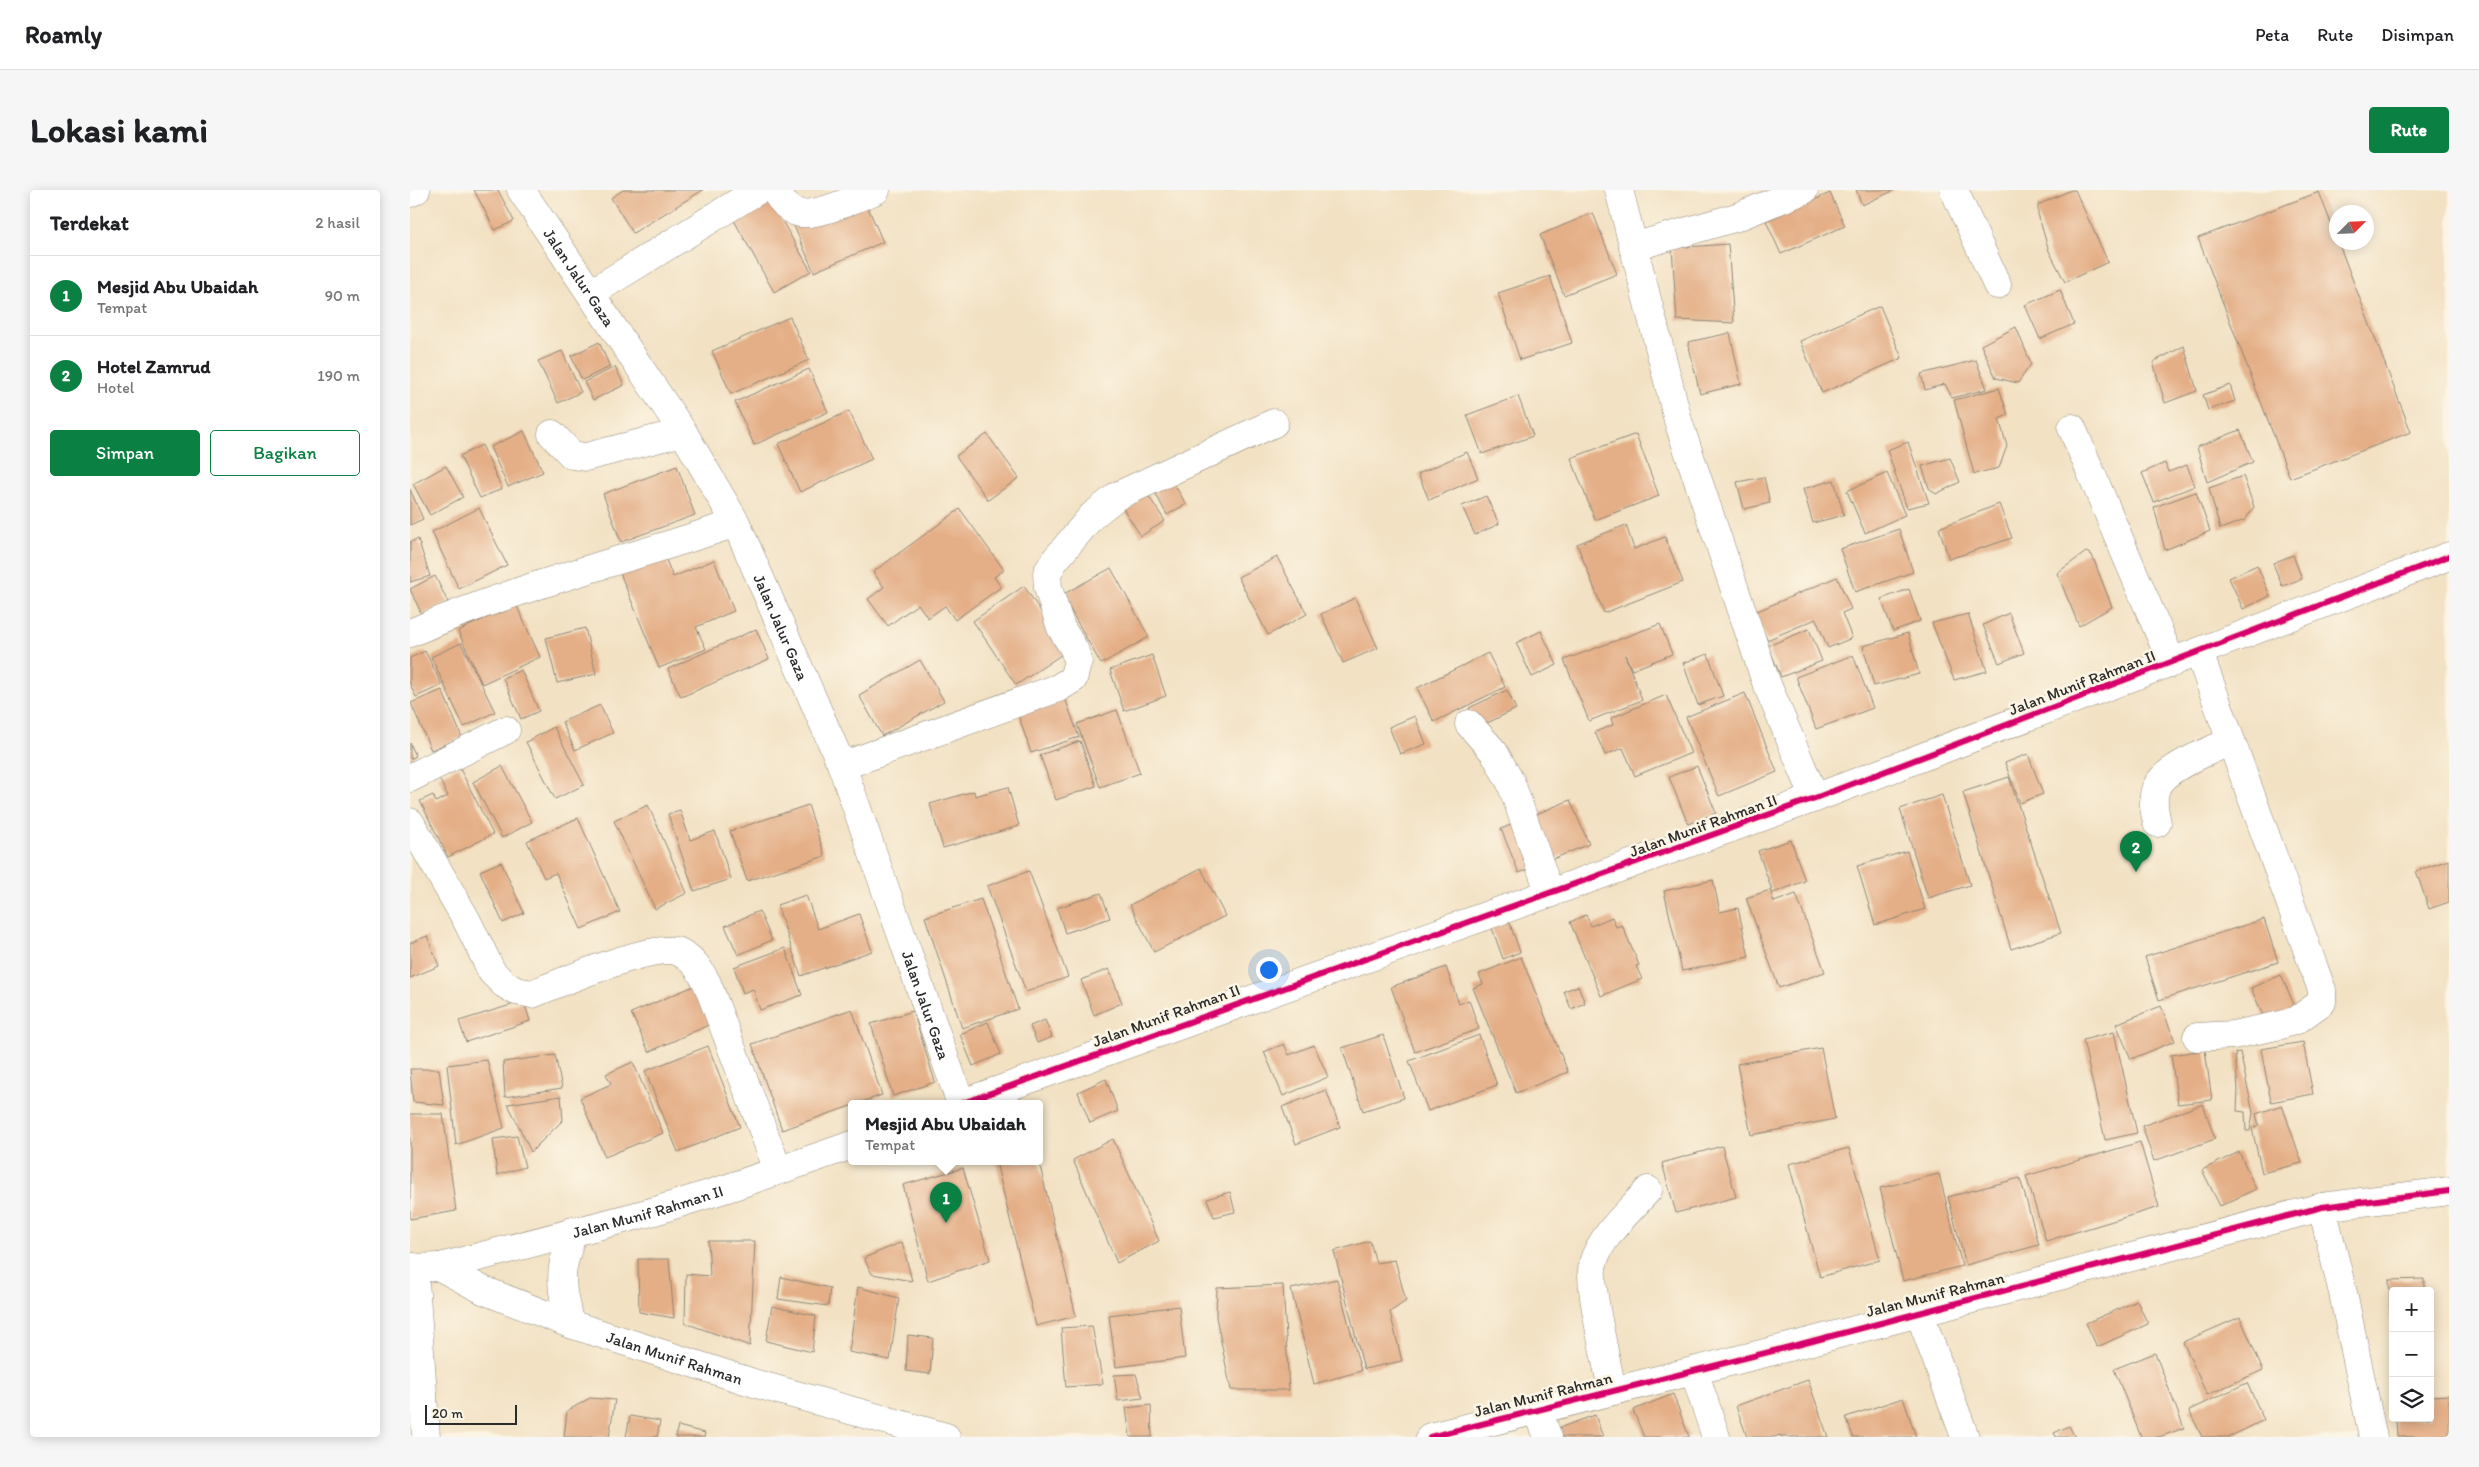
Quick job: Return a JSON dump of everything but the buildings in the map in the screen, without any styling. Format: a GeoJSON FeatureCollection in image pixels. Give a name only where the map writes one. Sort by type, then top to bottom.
{"type":"FeatureCollection","features":[{"type":"Feature","properties":{"kind":"street"},"geometry":{"type":"LineString","coordinates":[[410,193],[416,190]]}},
{"type":"Feature","properties":{"kind":"street","name":"Jalan Jalur Gaza"},"geometry":{"type":"LineString","coordinates":[[522,190],[683,432],[736,523],[842,766],[959,1100]]}},
{"type":"Feature","properties":{"kind":"street"},"geometry":{"type":"LineString","coordinates":[[591,293],[758,190]]}},
{"type":"Feature","properties":{"kind":"street"},"geometry":{"type":"LineString","coordinates":[[774,190],[781,200],[797,212],[812,212],[836,206],[876,190]]}},
{"type":"Feature","properties":{"kind":"street"},"geometry":{"type":"LineString","coordinates":[[1619,190],[1679,424],[1706,508],[1766,682],[1815,798]]}},
{"type":"Feature","properties":{"kind":"street"},"geometry":{"type":"LineString","coordinates":[[1633,247],[1737,217],[1804,190]]}},
{"type":"Feature","properties":{"kind":"street"},"geometry":{"type":"LineString","coordinates":[[1954,190],[1997,285]]}},
{"type":"Feature","properties":{"kind":"street"},"geometry":{"type":"LineString","coordinates":[[842,766],[1058,688],[1073,679],[1078,661],[1074,649],[1061,628],[1048,588],[1048,573],[1055,560],[1092,516],[1117,496],[1274,423]]}},
{"type":"Feature","properties":{"kind":"street"},"geometry":{"type":"LineString","coordinates":[[2072,428],[2172,663]]}},
{"type":"Feature","properties":{"kind":"street"},"geometry":{"type":"LineString","coordinates":[[552,434],[572,455],[586,457],[683,432]]}},
{"type":"Feature","properties":{"kind":"street"},"geometry":{"type":"LineString","coordinates":[[410,633],[516,591],[660,549],[736,523]]}},
{"type":"Feature","properties":{"kind":"street","name":"Jalan Munif Rahman II"},"geometry":{"type":"LineString","coordinates":[[971,1100],[1815,798],[2200,653],[2449,556]]}},
{"type":"Feature","properties":{"kind":"street"},"geometry":{"type":"LineString","coordinates":[[2196,1037],[2234,1035],[2280,1025],[2296,1020],[2322,1002],[2319,978],[2200,653]]}},
{"type":"Feature","properties":{"kind":"street"},"geometry":{"type":"LineString","coordinates":[[1469,724],[1494,752],[1511,783],[1550,894]]}},
{"type":"Feature","properties":{"kind":"street"},"geometry":{"type":"LineString","coordinates":[[410,778],[506,730]]}},
{"type":"Feature","properties":{"kind":"street"},"geometry":{"type":"LineString","coordinates":[[2157,823],[2153,802],[2156,787],[2170,772],[2232,741]]}},
{"type":"Feature","properties":{"kind":"street"},"geometry":{"type":"LineString","coordinates":[[410,822],[466,920],[492,972],[504,984],[516,990],[532,994],[632,958],[665,950],[678,951],[695,961],[707,983],[778,1170]]}},
{"type":"Feature","properties":{"kind":"street","name":"Jalan Munif Rahman II"},"geometry":{"type":"LineString","coordinates":[[422,1267],[655,1211],[848,1146]]}},
{"type":"Feature","properties":{"kind":"street"},"geometry":{"type":"LineString","coordinates":[[1612,1391],[1592,1283],[1593,1263],[1606,1238],[1648,1190]]}},
{"type":"Feature","properties":{"kind":"street","name":"Jalan Munif Rahman"},"geometry":{"type":"LineString","coordinates":[[1430,1437],[1694,1371],[2322,1207],[2449,1191]]}},
{"type":"Feature","properties":{"kind":"street"},"geometry":{"type":"LineString","coordinates":[[2322,1207],[2343,1293],[2374,1437]]}},
{"type":"Feature","properties":{"kind":"street"},"geometry":{"type":"LineString","coordinates":[[570,1324],[564,1303],[563,1283],[564,1263],[572,1231]]}},
{"type":"Feature","properties":{"kind":"street"},"geometry":{"type":"LineString","coordinates":[[422,1267],[426,1437]]}},
{"type":"Feature","properties":{"kind":"street","name":"Jalan Munif Rahman"},"geometry":{"type":"LineString","coordinates":[[422,1267],[570,1324],[757,1384],[946,1437]]}},
{"type":"Feature","properties":{"kind":"street"},"geometry":{"type":"LineString","coordinates":[[1919,1312],[1965,1437]]}},
{"type":"Feature","properties":{"kind":"street"},"geometry":{"type":"LineString","coordinates":[[1694,1371],[1716,1437]]}},
{"type":"Feature","properties":{"kind":"street"},"geometry":{"type":"LineString","coordinates":[[1537,1409],[1548,1437]]}},
{"type":"Feature","properties":{"kind":"cycle path"},"geometry":{"type":"LineString","coordinates":[[971,1100],[1815,798],[2449,556]]}},
{"type":"Feature","properties":{"kind":"cycle path"},"geometry":{"type":"LineString","coordinates":[[1430,1437],[1801,1344],[2322,1207],[2449,1191]]}},
{"type":"Feature","properties":{"kind":"place","name":"Hotel Zamrud"},"geometry":{"type":"Point","coordinates":[2136,872]}},
{"type":"Feature","properties":{"kind":"place","name":"Mesjid Abu Ubaidah"},"geometry":{"type":"Point","coordinates":[946,1223]}}]}
